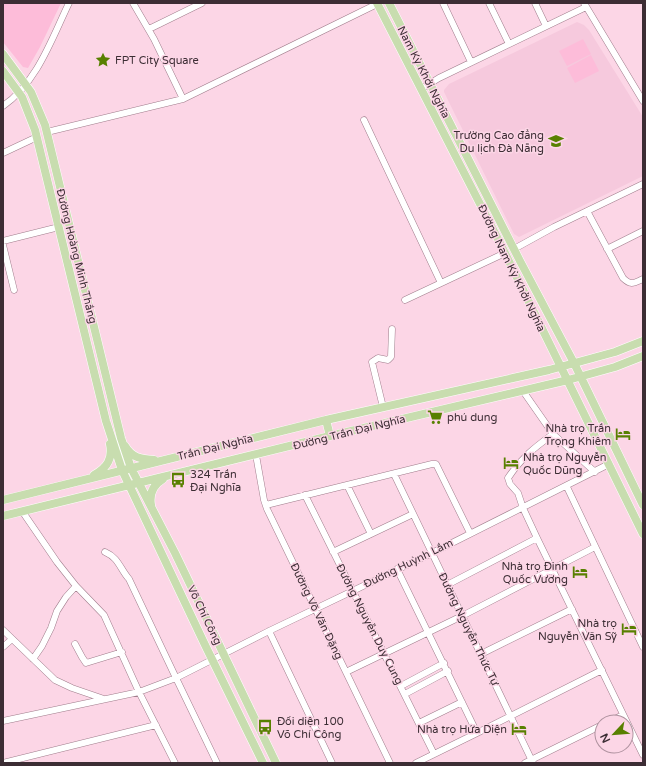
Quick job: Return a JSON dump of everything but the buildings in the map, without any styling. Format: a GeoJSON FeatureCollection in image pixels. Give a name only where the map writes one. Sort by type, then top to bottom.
{"type":"FeatureCollection","features":[{"type":"Feature","properties":{"kind":"main road","name":"Nam Kỳ Khởi Nghĩa"},"geometry":{"type":"LineString","coordinates":[[389,3],[514,249]]}},
{"type":"Feature","properties":{"kind":"main road","name":"Đường Nam Kỳ Khởi Nghĩa"},"geometry":{"type":"LineString","coordinates":[[377,4],[505,253],[643,534]]}},
{"type":"Feature","properties":{"kind":"main road","name":"Đường Hoàng Minh Thắng"},"geometry":{"type":"LineString","coordinates":[[3,54],[26,84],[36,101],[47,132],[121,438],[127,469]]}},
{"type":"Feature","properties":{"kind":"main road","name":"Đường Hoàng Minh Thắng"},"geometry":{"type":"LineString","coordinates":[[3,71],[19,92],[28,109],[37,136],[106,421],[127,469]]}},
{"type":"Feature","properties":{"kind":"main road"},"geometry":{"type":"LineString","coordinates":[[59,227],[69,225]]}},
{"type":"Feature","properties":{"kind":"main road","name":"Đường Nam Kỳ Khởi Nghĩa"},"geometry":{"type":"LineString","coordinates":[[514,249],[574,363],[643,506]]}},
{"type":"Feature","properties":{"kind":"main road"},"geometry":{"type":"LineString","coordinates":[[505,253],[514,249]]}},
{"type":"Feature","properties":{"kind":"main road"},"geometry":{"type":"LineString","coordinates":[[561,366],[614,352],[643,341]]}},
{"type":"Feature","properties":{"kind":"main road","name":"Đường Trần Đại Nghĩa"},"geometry":{"type":"LineString","coordinates":[[22,511],[581,377],[615,367],[643,356]]}},
{"type":"Feature","properties":{"kind":"main road","name":"Trần Đại Nghĩa"},"geometry":{"type":"LineString","coordinates":[[3,500],[326,420],[561,366]]}},
{"type":"Feature","properties":{"kind":"main road"},"geometry":{"type":"LineString","coordinates":[[326,420],[330,436]]}},
{"type":"Feature","properties":{"kind":"main road"},"geometry":{"type":"LineString","coordinates":[[82,480],[100,471],[109,461],[111,448],[106,421]]}},
{"type":"Feature","properties":{"kind":"main road"},"geometry":{"type":"LineString","coordinates":[[121,438],[132,455],[144,460],[160,461]]}},
{"type":"Feature","properties":{"kind":"main road","name":"Võ Chí Công"},"geometry":{"type":"LineString","coordinates":[[127,469],[138,484],[153,511],[276,763]]}},
{"type":"Feature","properties":{"kind":"main road","name":"Võ Chí Công"},"geometry":{"type":"LineString","coordinates":[[127,469],[130,486],[209,660],[263,763]]}},
{"type":"Feature","properties":{"kind":"main road"},"geometry":{"type":"LineString","coordinates":[[153,511],[150,498],[152,490],[158,482],[168,476]]}},
{"type":"Feature","properties":{"kind":"main road"},"geometry":{"type":"LineString","coordinates":[[3,516],[22,511]]}},
{"type":"Feature","properties":{"kind":"street"},"geometry":{"type":"LineString","coordinates":[[3,106],[26,84],[45,54],[69,3]]}},
{"type":"Feature","properties":{"kind":"street"},"geometry":{"type":"LineString","coordinates":[[133,3],[149,29],[183,99]]}},
{"type":"Feature","properties":{"kind":"street"},"geometry":{"type":"LineString","coordinates":[[149,29],[202,3]]}},
{"type":"Feature","properties":{"kind":"street"},"geometry":{"type":"LineString","coordinates":[[442,3],[471,62]]}},
{"type":"Feature","properties":{"kind":"street"},"geometry":{"type":"LineString","coordinates":[[489,3],[509,44]]}},
{"type":"Feature","properties":{"kind":"street"},"geometry":{"type":"LineString","coordinates":[[535,3],[546,26]]}},
{"type":"Feature","properties":{"kind":"street"},"geometry":{"type":"LineString","coordinates":[[47,132],[183,99],[377,4]]}},
{"type":"Feature","properties":{"kind":"street"},"geometry":{"type":"LineString","coordinates":[[421,89],[439,78],[546,26],[585,5],[643,101]]}},
{"type":"Feature","properties":{"kind":"street"},"geometry":{"type":"LineString","coordinates":[[364,120],[441,282]]}},
{"type":"Feature","properties":{"kind":"street"},"geometry":{"type":"LineString","coordinates":[[3,153],[37,136]]}},
{"type":"Feature","properties":{"kind":"street"},"geometry":{"type":"LineString","coordinates":[[514,249],[587,211],[642,187]]}},
{"type":"Feature","properties":{"kind":"street"},"geometry":{"type":"LineString","coordinates":[[587,211],[623,278],[628,283],[633,284],[643,279]]}},
{"type":"Feature","properties":{"kind":"street"},"geometry":{"type":"LineString","coordinates":[[3,241],[59,227]]}},
{"type":"Feature","properties":{"kind":"street"},"geometry":{"type":"LineString","coordinates":[[607,248],[643,231]]}},
{"type":"Feature","properties":{"kind":"street"},"geometry":{"type":"LineString","coordinates":[[3,245],[14,290]]}},
{"type":"Feature","properties":{"kind":"street"},"geometry":{"type":"LineString","coordinates":[[405,300],[505,253]]}},
{"type":"Feature","properties":{"kind":"street"},"geometry":{"type":"LineString","coordinates":[[383,407],[372,362],[378,358],[384,360],[390,359],[392,330]]}},
{"type":"Feature","properties":{"kind":"street"},"geometry":{"type":"LineString","coordinates":[[523,391],[553,434],[596,472]]}},
{"type":"Feature","properties":{"kind":"street"},"geometry":{"type":"LineString","coordinates":[[553,434],[535,447],[518,463],[508,478],[510,484],[518,493],[523,508],[537,538],[624,714]]}},
{"type":"Feature","properties":{"kind":"street","name":"Đường Võ Văn Đặng"},"geometry":{"type":"LineString","coordinates":[[256,455],[266,505],[390,763]]}},
{"type":"Feature","properties":{"kind":"street"},"geometry":{"type":"LineString","coordinates":[[266,505],[436,464],[470,533]]}},
{"type":"Feature","properties":{"kind":"street","name":"Đường Huỳnh Lắm"},"geometry":{"type":"LineString","coordinates":[[4,721],[139,692],[176,678],[209,660],[315,608],[567,487],[609,464]]}},
{"type":"Feature","properties":{"kind":"street","name":"Đường Nguyễn Thức Tự"},"geometry":{"type":"LineString","coordinates":[[394,474],[532,761]]}},
{"type":"Feature","properties":{"kind":"street"},"geometry":{"type":"LineString","coordinates":[[347,485],[371,534]]}},
{"type":"Feature","properties":{"kind":"street"},"geometry":{"type":"LineString","coordinates":[[567,487],[643,647]]}},
{"type":"Feature","properties":{"kind":"street","name":"Đường Nguyễn Duy Cung"},"geometry":{"type":"LineString","coordinates":[[305,495],[434,754]]}},
{"type":"Feature","properties":{"kind":"street"},"geometry":{"type":"LineString","coordinates":[[22,511],[46,548],[76,586],[104,615],[139,692],[175,763]]}},
{"type":"Feature","properties":{"kind":"street"},"geometry":{"type":"LineString","coordinates":[[333,552],[413,514]]}},
{"type":"Feature","properties":{"kind":"street"},"geometry":{"type":"LineString","coordinates":[[447,585],[537,538]]}},
{"type":"Feature","properties":{"kind":"street"},"geometry":{"type":"LineString","coordinates":[[346,672],[462,616],[595,547]]}},
{"type":"Feature","properties":{"kind":"street"},"geometry":{"type":"LineString","coordinates":[[105,552],[115,558],[125,575],[130,579],[217,763]]}},
{"type":"Feature","properties":{"kind":"street"},"geometry":{"type":"LineString","coordinates":[[397,569],[448,671],[477,734]]}},
{"type":"Feature","properties":{"kind":"street"},"geometry":{"type":"LineString","coordinates":[[33,658],[42,646],[57,611],[66,597],[76,586]]}},
{"type":"Feature","properties":{"kind":"street"},"geometry":{"type":"LineString","coordinates":[[481,654],[572,609]]}},
{"type":"Feature","properties":{"kind":"street"},"geometry":{"type":"LineString","coordinates":[[3,630],[56,680],[72,688],[104,699]]}},
{"type":"Feature","properties":{"kind":"street"},"geometry":{"type":"LineString","coordinates":[[269,631],[332,763]]}},
{"type":"Feature","properties":{"kind":"street"},"geometry":{"type":"LineString","coordinates":[[3,647],[12,639]]}},
{"type":"Feature","properties":{"kind":"street"},"geometry":{"type":"LineString","coordinates":[[75,644],[86,663],[122,652]]}},
{"type":"Feature","properties":{"kind":"street"},"geometry":{"type":"LineString","coordinates":[[401,686],[444,663]]}},
{"type":"Feature","properties":{"kind":"street"},"geometry":{"type":"LineString","coordinates":[[416,763],[477,734],[602,670]]}},
{"type":"Feature","properties":{"kind":"street"},"geometry":{"type":"LineString","coordinates":[[404,694],[448,671]]}},
{"type":"Feature","properties":{"kind":"street"},"geometry":{"type":"LineString","coordinates":[[419,723],[462,702]]}},
{"type":"Feature","properties":{"kind":"street"},"geometry":{"type":"LineString","coordinates":[[3,763],[156,725]]}},
{"type":"Feature","properties":{"kind":"street"},"geometry":{"type":"LineString","coordinates":[[525,763],[532,761],[594,729]]}},
{"type":"Feature","properties":{"kind":"street"},"geometry":{"type":"LineString","coordinates":[[634,736],[643,755]]}},
{"type":"Feature","properties":{"kind":"shaded area"},"geometry":{"type":"Polygon","coordinates":[[[3,3],[61,3],[28,68],[23,67],[3,42],[3,3]]]}},
{"type":"Feature","properties":{"kind":"shaded area","name":"Trường Cao đẳng Du lịch Đà Nẵng"},"geometry":{"type":"Polygon","coordinates":[[[577,22],[584,25],[589,30],[643,117],[643,176],[519,237],[514,234],[444,90],[449,84],[577,22]]]}},
{"type":"Feature","properties":{"kind":"shaded area"},"geometry":{"type":"Polygon","coordinates":[[[583,39],[591,54],[567,66],[559,51],[583,39]]]}},
{"type":"Feature","properties":{"kind":"shaded area"},"geometry":{"type":"Polygon","coordinates":[[[591,55],[599,71],[575,83],[567,68],[591,55]]]}},
{"type":"Feature","properties":{"kind":"place","name":"FPT City Square"},"geometry":{"type":"Point","coordinates":[103,60]}},
{"type":"Feature","properties":{"kind":"place","name":"Trường Cao đẳng Du lịch Đà Nẵng"},"geometry":{"type":"Point","coordinates":[556,141]}},
{"type":"Feature","properties":{"kind":"place","name":"phú dung"},"geometry":{"type":"Point","coordinates":[435,417]}},
{"type":"Feature","properties":{"kind":"place","name":"Nhà trọ Trần Trọng Khiêm"},"geometry":{"type":"Point","coordinates":[623,434]}},
{"type":"Feature","properties":{"kind":"place","name":"Nhà trọ Nguyễn Quốc Dũng"},"geometry":{"type":"Point","coordinates":[511,463]}},
{"type":"Feature","properties":{"kind":"place","name":"324 Trần Đại Nghĩa"},"geometry":{"type":"Point","coordinates":[178,480]}},
{"type":"Feature","properties":{"kind":"place","name":"Nhà trọ Đinh Quốc Vương"},"geometry":{"type":"Point","coordinates":[580,572]}},
{"type":"Feature","properties":{"kind":"place","name":"Nhà trọ Nguyễn Văn Sỹ"},"geometry":{"type":"Point","coordinates":[629,629]}},
{"type":"Feature","properties":{"kind":"place","name":"Đối diện 100 Võ Chí Công"},"geometry":{"type":"Point","coordinates":[265,727]}},
{"type":"Feature","properties":{"kind":"place","name":"Nhà trọ Hứa Diện"},"geometry":{"type":"Point","coordinates":[519,729]}}]}
